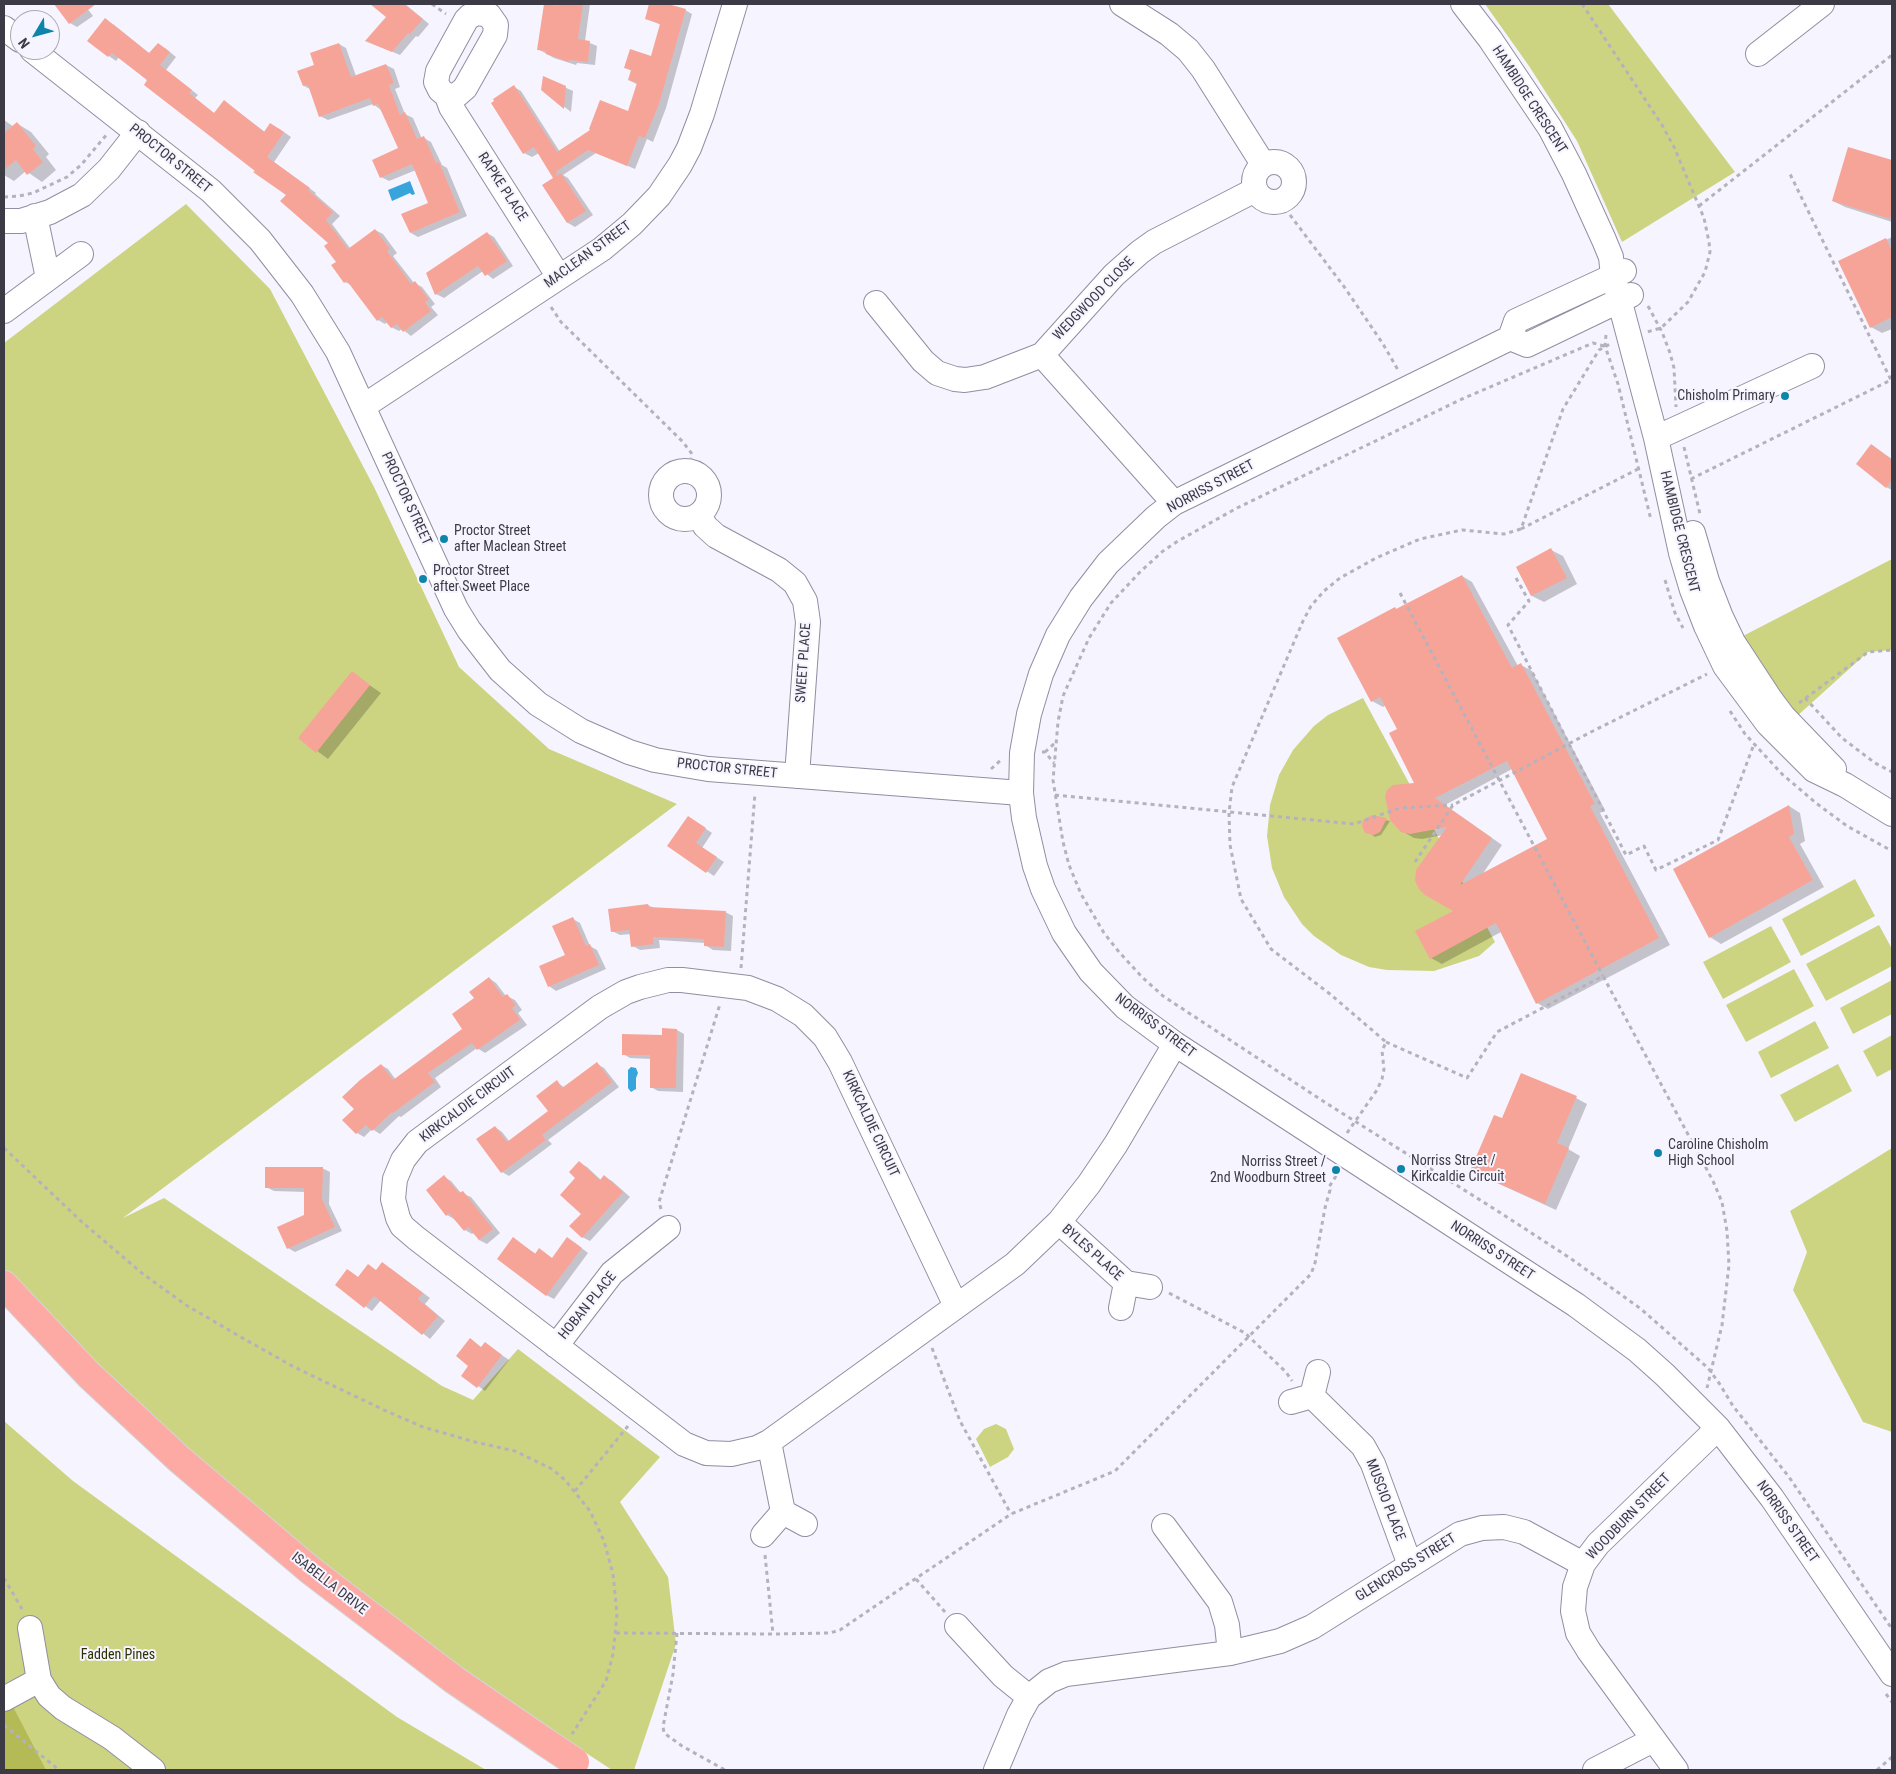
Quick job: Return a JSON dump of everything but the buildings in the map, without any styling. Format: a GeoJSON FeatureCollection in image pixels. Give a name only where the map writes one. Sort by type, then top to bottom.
{"type":"FeatureCollection","features":[{"type":"Feature","properties":{"kind":"main road","name":"ISABELLA DRIVE"},"geometry":{"type":"LineString","coordinates":[[4,1285],[89,1375],[179,1459],[310,1570],[453,1679],[569,1753]]}},
{"type":"Feature","properties":{"kind":"main road","name":"ISABELLA DRIVE"},"geometry":{"type":"LineString","coordinates":[[4,1306],[89,1375]]}},
{"type":"Feature","properties":{"kind":"street","name":"MACLEAN STREET"},"geometry":{"type":"LineString","coordinates":[[364,406],[602,249],[632,224],[659,196],[689,148],[702,114],[734,4]]}},
{"type":"Feature","properties":{"kind":"street"},"geometry":{"type":"LineString","coordinates":[[1122,4],[1169,34],[1188,50],[1203,69],[1263,164]]}},
{"type":"Feature","properties":{"kind":"street","name":"HAMBIDGE CRESCENT"},"geometry":{"type":"LineString","coordinates":[[1463,4],[1490,39],[1550,128],[1574,174],[1616,268],[1632,298],[1644,333],[1668,432],[1686,482],[1699,555],[1721,617],[1733,642],[1783,716],[1831,764],[1845,785]]}},
{"type":"Feature","properties":{"kind":"street"},"geometry":{"type":"LineString","coordinates":[[1758,54],[1822,4]]}},
{"type":"Feature","properties":{"kind":"street","name":"PROCTOR STREET"},"geometry":{"type":"LineString","coordinates":[[45,60],[211,191],[260,240],[302,294],[338,352],[456,609],[469,630],[500,670],[538,704],[581,731],[629,752],[654,760],[708,769],[1022,793]]}},
{"type":"Feature","properties":{"kind":"street","name":"RAPKE PLACE"},"geometry":{"type":"LineString","coordinates":[[447,96],[451,107],[559,277]]}},
{"type":"Feature","properties":{"kind":"street"},"geometry":{"type":"LineString","coordinates":[[4,221],[21,220],[50,212],[82,194],[110,169],[129,125]]}},
{"type":"Feature","properties":{"kind":"street"},"geometry":{"type":"LineString","coordinates":[[1272,161],[1281,162],[1292,172],[1294,186],[1290,194],[1282,200],[1275,202],[1267,201],[1255,190],[1254,176],[1263,164],[1272,161]]}},
{"type":"Feature","properties":{"kind":"street","name":"WEDGWOOD CLOSE"},"geometry":{"type":"LineString","coordinates":[[876,303],[924,361],[937,373],[965,380],[986,377],[1042,355],[1114,275],[1154,242],[1255,190]]}},
{"type":"Feature","properties":{"kind":"street"},"geometry":{"type":"LineString","coordinates":[[35,216],[48,278]]}},
{"type":"Feature","properties":{"kind":"street"},"geometry":{"type":"LineString","coordinates":[[4,311],[81,254]]}},
{"type":"Feature","properties":{"kind":"street"},"geometry":{"type":"LineString","coordinates":[[1616,268],[1516,321],[1510,338],[1527,344],[1632,298]]}},
{"type":"Feature","properties":{"kind":"street","name":"NORRISS STREET"},"geometry":{"type":"LineString","coordinates":[[1510,338],[1174,503],[1156,517],[1108,563],[1081,598],[1058,635],[1041,674],[1029,714],[1022,753],[1022,793],[1024,818],[1035,866],[1043,889],[1064,932],[1091,972],[1125,1007],[1175,1044],[1576,1305],[1665,1374],[1718,1428],[1772,1498],[1892,1674]]}},
{"type":"Feature","properties":{"kind":"street"},"geometry":{"type":"LineString","coordinates":[[1042,355],[1174,503]]}},
{"type":"Feature","properties":{"kind":"street"},"geometry":{"type":"LineString","coordinates":[[1668,432],[1812,366]]}},
{"type":"Feature","properties":{"kind":"street","name":"HAMBIDGE CRESCENT"},"geometry":{"type":"LineString","coordinates":[[1668,432],[1679,544],[1692,590],[1725,666],[1758,712],[1814,770],[1845,785],[1892,814]]}},
{"type":"Feature","properties":{"kind":"street"},"geometry":{"type":"LineString","coordinates":[[688,471],[697,474],[704,481],[708,489],[709,499],[706,508],[700,515],[682,520],[672,517],[665,510],[661,502],[661,492],[664,483],[670,476],[688,471]]}},
{"type":"Feature","properties":{"kind":"street","name":"SWEET PLACE"},"geometry":{"type":"LineString","coordinates":[[700,515],[705,526],[716,536],[779,570],[795,583],[805,601],[808,622],[797,776]]}},
{"type":"Feature","properties":{"kind":"street","name":"KIRKCALDIE CIRCUIT"},"geometry":{"type":"LineString","coordinates":[[956,1306],[840,1062],[825,1037],[803,1015],[778,999],[740,987],[668,980],[640,986],[626,992],[600,1007],[417,1142],[403,1160],[394,1179],[393,1199],[402,1226],[684,1444],[706,1453],[731,1454],[756,1448],[769,1442],[1015,1264],[1059,1222],[1090,1184],[1175,1044]]}},
{"type":"Feature","properties":{"kind":"street","name":"BYLES PLACE"},"geometry":{"type":"LineString","coordinates":[[1059,1222],[1126,1284],[1150,1287]]}},
{"type":"Feature","properties":{"kind":"street","name":"HOBAN PLACE"},"geometry":{"type":"LineString","coordinates":[[556,1346],[612,1273],[668,1228]]}},
{"type":"Feature","properties":{"kind":"street","name":"BYLES PLACE"},"geometry":{"type":"LineString","coordinates":[[1121,1308],[1126,1284]]}},
{"type":"Feature","properties":{"kind":"street"},"geometry":{"type":"LineString","coordinates":[[1302,1399],[1318,1372]]}},
{"type":"Feature","properties":{"kind":"street","name":"MUSCIO PLACE"},"geometry":{"type":"LineString","coordinates":[[1302,1399],[1363,1446],[1373,1464],[1410,1565]]}},
{"type":"Feature","properties":{"kind":"street","name":"WOODBURN STREET"},"geometry":{"type":"LineString","coordinates":[[1676,1770],[1589,1652],[1578,1633],[1573,1611],[1575,1587],[1583,1564],[1598,1544],[1718,1428]]}},
{"type":"Feature","properties":{"kind":"street"},"geometry":{"type":"LineString","coordinates":[[769,1442],[782,1512]]}},
{"type":"Feature","properties":{"kind":"street"},"geometry":{"type":"LineString","coordinates":[[782,1512],[805,1524]]}},
{"type":"Feature","properties":{"kind":"street"},"geometry":{"type":"LineString","coordinates":[[763,1535],[782,1512]]}},
{"type":"Feature","properties":{"kind":"street"},"geometry":{"type":"LineString","coordinates":[[1164,1526],[1220,1602],[1227,1625],[1230,1653]]}},
{"type":"Feature","properties":{"kind":"street","name":"GLENCROSS STREET"},"geometry":{"type":"LineString","coordinates":[[996,1770],[1019,1715],[1029,1697],[1049,1680],[1066,1674],[1230,1653],[1280,1641],[1312,1627],[1460,1534],[1482,1528],[1504,1527],[1524,1532],[1583,1564]]}},
{"type":"Feature","properties":{"kind":"street"},"geometry":{"type":"LineString","coordinates":[[957,1626],[1004,1676],[1029,1697]]}},
{"type":"Feature","properties":{"kind":"street"},"geometry":{"type":"LineString","coordinates":[[30,1628],[39,1680],[49,1696],[63,1708],[112,1738],[153,1770]]}},
{"type":"Feature","properties":{"kind":"street"},"geometry":{"type":"LineString","coordinates":[[4,1699],[39,1680]]}},
{"type":"Feature","properties":{"kind":"street"},"geometry":{"type":"LineString","coordinates":[[1595,1770],[1654,1740]]}},
{"type":"Feature","properties":{"kind":"path"},"geometry":{"type":"LineString","coordinates":[[1521,529],[1563,409],[1599,350],[1605,346],[1644,333],[1688,302],[1698,287],[1708,263],[1710,252],[1699,206],[1674,147],[1662,125],[1582,4]]}},
{"type":"Feature","properties":{"kind":"path"},"geometry":{"type":"LineString","coordinates":[[1699,206],[1892,55]]}},
{"type":"Feature","properties":{"kind":"path"},"geometry":{"type":"LineString","coordinates":[[4,197],[33,193],[67,177],[129,125]]}},
{"type":"Feature","properties":{"kind":"path"},"geometry":{"type":"LineString","coordinates":[[1686,482],[1891,380],[1790,174]]}},
{"type":"Feature","properties":{"kind":"path"},"geometry":{"type":"LineString","coordinates":[[1282,200],[1284,207],[1383,344],[1400,374],[1396,376]]}},
{"type":"Feature","properties":{"kind":"path"},"geometry":{"type":"LineString","coordinates":[[539,290],[561,322],[688,448],[692,454],[688,471]]}},
{"type":"Feature","properties":{"kind":"path"},"geometry":{"type":"LineString","coordinates":[[1632,298],[1644,333],[1674,368],[1668,432],[1700,515]]}},
{"type":"Feature","properties":{"kind":"path"},"geometry":{"type":"LineString","coordinates":[[1605,346],[1593,343],[1462,399],[1237,508],[1163,551],[1140,572],[1111,603],[1089,638],[1064,696],[1056,742],[1053,780],[1063,842],[1075,879],[1094,918],[1118,952],[1142,977],[1170,1001],[1496,1210],[1607,1284],[1665,1329],[1711,1372],[1733,1406],[1789,1477],[1892,1629]]}},
{"type":"Feature","properties":{"kind":"path"},"geometry":{"type":"LineString","coordinates":[[1605,346],[1618,384],[1651,522]]}},
{"type":"Feature","properties":{"kind":"path"},"geometry":{"type":"LineString","coordinates":[[1603,976],[1497,1032],[1467,1078],[1386,1042],[1330,994],[1271,948],[1241,900],[1230,845],[1229,813],[1232,787],[1256,730],[1303,621],[1311,606],[1324,591],[1340,578],[1376,558],[1420,539],[1462,530],[1504,534],[1521,529],[1638,469]]}},
{"type":"Feature","properties":{"kind":"path"},"geometry":{"type":"LineString","coordinates":[[1664,575],[1668,592]]}},
{"type":"Feature","properties":{"kind":"path"},"geometry":{"type":"LineString","coordinates":[[1516,578],[1529,601],[1508,625],[1626,855],[1644,846],[1656,870],[1718,840],[1754,744]]}},
{"type":"Feature","properties":{"kind":"path"},"geometry":{"type":"LineString","coordinates":[[1400,593],[1713,1181],[1722,1202],[1727,1231],[1729,1265],[1722,1324],[1705,1394]]}},
{"type":"Feature","properties":{"kind":"path"},"geometry":{"type":"LineString","coordinates":[[1795,706],[1868,652],[1892,650]]}},
{"type":"Feature","properties":{"kind":"path"},"geometry":{"type":"LineString","coordinates":[[1055,795],[1354,824],[1400,808],[1453,805],[1707,674]]}},
{"type":"Feature","properties":{"kind":"path"},"geometry":{"type":"LineString","coordinates":[[1805,698],[1842,738],[1875,763],[1892,772]]}},
{"type":"Feature","properties":{"kind":"path"},"geometry":{"type":"LineString","coordinates":[[1045,752],[1056,742]]}},
{"type":"Feature","properties":{"kind":"path"},"geometry":{"type":"LineString","coordinates":[[985,772],[999,763],[1003,754]]}},
{"type":"Feature","properties":{"kind":"path"},"geometry":{"type":"LineString","coordinates":[[740,978],[756,773]]}},
{"type":"Feature","properties":{"kind":"path"},"geometry":{"type":"LineString","coordinates":[[1415,862],[1453,805]]}},
{"type":"Feature","properties":{"kind":"path"},"geometry":{"type":"LineString","coordinates":[[668,1228],[659,1202],[722,997]]}},
{"type":"Feature","properties":{"kind":"path"},"geometry":{"type":"LineString","coordinates":[[616,1632],[773,1634],[830,1633],[840,1630],[1011,1514],[1115,1471],[1313,1270],[1330,1190],[1329,1187],[1349,1157],[1345,1135],[1377,1090],[1382,1079],[1384,1068],[1382,1051],[1386,1042]]}},
{"type":"Feature","properties":{"kind":"path"},"geometry":{"type":"LineString","coordinates":[[4,1148],[112,1249],[142,1274],[186,1305],[294,1367],[384,1410],[423,1427],[474,1442],[515,1451],[552,1469],[565,1480],[590,1511],[604,1541],[609,1555],[616,1594],[616,1632],[606,1681],[569,1753]]}},
{"type":"Feature","properties":{"kind":"path"},"geometry":{"type":"LineString","coordinates":[[1150,1287],[1164,1291],[1249,1336],[1286,1372],[1301,1393],[1302,1399]]}},
{"type":"Feature","properties":{"kind":"path"},"geometry":{"type":"LineString","coordinates":[[925,1329],[960,1421],[1011,1514]]}},
{"type":"Feature","properties":{"kind":"path"},"geometry":{"type":"LineString","coordinates":[[575,1491],[641,1411]]}},
{"type":"Feature","properties":{"kind":"path"},"geometry":{"type":"LineString","coordinates":[[763,1535],[773,1634]]}},
{"type":"Feature","properties":{"kind":"path"},"geometry":{"type":"LineString","coordinates":[[4,1578],[17,1599],[30,1628]]}},
{"type":"Feature","properties":{"kind":"path"},"geometry":{"type":"LineString","coordinates":[[916,1579],[957,1626]]}},
{"type":"Feature","properties":{"kind":"path"},"geometry":{"type":"LineString","coordinates":[[677,1633],[673,1674],[663,1727],[664,1733],[682,1746],[725,1770]]}},
{"type":"Feature","properties":{"kind":"path"},"geometry":{"type":"LineString","coordinates":[[4,1725],[59,1770]]}},
{"type":"Feature","properties":{"kind":"path"},"geometry":{"type":"LineString","coordinates":[[1877,1770],[1892,1757]]}},
{"type":"Feature","properties":{"kind":"green space"},"geometry":{"type":"Polygon","coordinates":[[[1485,4],[1608,4],[1735,172],[1622,242],[1577,141],[1529,66],[1485,4]]]}},
{"type":"Feature","properties":{"kind":"green space"},"geometry":{"type":"Polygon","coordinates":[[[186,204],[270,289],[374,487],[459,667],[549,749],[677,804],[123,1218],[164,1198],[442,1386],[473,1400],[518,1349],[660,1457],[620,1502],[668,1577],[676,1644],[634,1770],[612,1770],[466,1674],[376,1605],[279,1528],[153,1418],[4,1271],[4,343],[186,204]]]}},
{"type":"Feature","properties":{"kind":"green space"},"geometry":{"type":"Polygon","coordinates":[[[1892,559],[1892,650],[1868,652],[1796,717],[1741,637],[1892,559]]]}},
{"type":"Feature","properties":{"kind":"green space"},"geometry":{"type":"Polygon","coordinates":[[[1363,698],[1495,942],[1479,956],[1434,971],[1387,970],[1369,967],[1341,955],[1314,936],[1302,924],[1284,897],[1272,868],[1267,836],[1270,805],[1279,775],[1293,750],[1314,726],[1328,715],[1363,698]]]}},
{"type":"Feature","properties":{"kind":"green space"},"geometry":{"type":"Polygon","coordinates":[[[1855,879],[1875,916],[1801,956],[1782,919],[1855,879]]]}},
{"type":"Feature","properties":{"kind":"green space"},"geometry":{"type":"Polygon","coordinates":[[[1879,925],[1892,949],[1892,966],[1826,1001],[1806,964],[1879,925]]]}},
{"type":"Feature","properties":{"kind":"green space"},"geometry":{"type":"Polygon","coordinates":[[[1771,926],[1791,962],[1723,999],[1703,962],[1771,926]]]}},
{"type":"Feature","properties":{"kind":"green space"},"geometry":{"type":"Polygon","coordinates":[[[1794,969],[1814,1006],[1746,1042],[1726,1005],[1794,969]]]}},
{"type":"Feature","properties":{"kind":"green space"},"geometry":{"type":"Polygon","coordinates":[[[1892,980],[1892,1014],[1853,1034],[1840,1008],[1892,980]]]}},
{"type":"Feature","properties":{"kind":"green space"},"geometry":{"type":"Polygon","coordinates":[[[1815,1021],[1829,1048],[1771,1078],[1758,1052],[1815,1021]]]}},
{"type":"Feature","properties":{"kind":"green space"},"geometry":{"type":"Polygon","coordinates":[[[1892,1035],[1892,1069],[1877,1077],[1863,1051],[1892,1035]]]}},
{"type":"Feature","properties":{"kind":"green space"},"geometry":{"type":"Polygon","coordinates":[[[1838,1064],[1852,1091],[1795,1122],[1780,1095],[1838,1064]]]}},
{"type":"Feature","properties":{"kind":"green space"},"geometry":{"type":"Polygon","coordinates":[[[1892,1148],[1892,1432],[1863,1422],[1793,1290],[1807,1252],[1790,1211],[1892,1148]]]}},
{"type":"Feature","properties":{"kind":"green space","name":"Fadden Pines"},"geometry":{"type":"Polygon","coordinates":[[[4,1421],[73,1481],[397,1717],[486,1770],[4,1770],[4,1421]]]}},
{"type":"Feature","properties":{"kind":"green space"},"geometry":{"type":"Polygon","coordinates":[[[996,1424],[1006,1429],[1014,1449],[1008,1457],[990,1467],[976,1439],[984,1429],[996,1424]]]}},
{"type":"Feature","properties":{"kind":"green space"},"geometry":{"type":"Polygon","coordinates":[[[4,1684],[8,1697],[46,1770],[4,1770],[4,1684]]]}},
{"type":"Feature","properties":{"kind":"water"},"geometry":{"type":"Polygon","coordinates":[[[410,181],[415,194],[412,195],[410,193],[392,201],[388,190],[410,181]]]}},
{"type":"Feature","properties":{"kind":"water"},"geometry":{"type":"Polygon","coordinates":[[[631,1067],[636,1068],[638,1073],[636,1089],[631,1092],[628,1088],[628,1070],[631,1067]]]}},
{"type":"Feature","properties":{"kind":"place","name":"Chisholm Primary"},"geometry":{"type":"Point","coordinates":[1785,396]}},
{"type":"Feature","properties":{"kind":"place","name":"Proctor Street after Maclean Street"},"geometry":{"type":"Point","coordinates":[444,539]}},
{"type":"Feature","properties":{"kind":"place","name":"Proctor Street after Sweet Place"},"geometry":{"type":"Point","coordinates":[423,579]}},
{"type":"Feature","properties":{"kind":"place","name":"Caroline Chisholm High School"},"geometry":{"type":"Point","coordinates":[1658,1153]}},
{"type":"Feature","properties":{"kind":"place","name":"Norriss Street / Kirkcaldie Circuit"},"geometry":{"type":"Point","coordinates":[1401,1169]}},
{"type":"Feature","properties":{"kind":"place","name":"Norriss Street / 2nd Woodburn Street"},"geometry":{"type":"Point","coordinates":[1336,1170]}}]}
